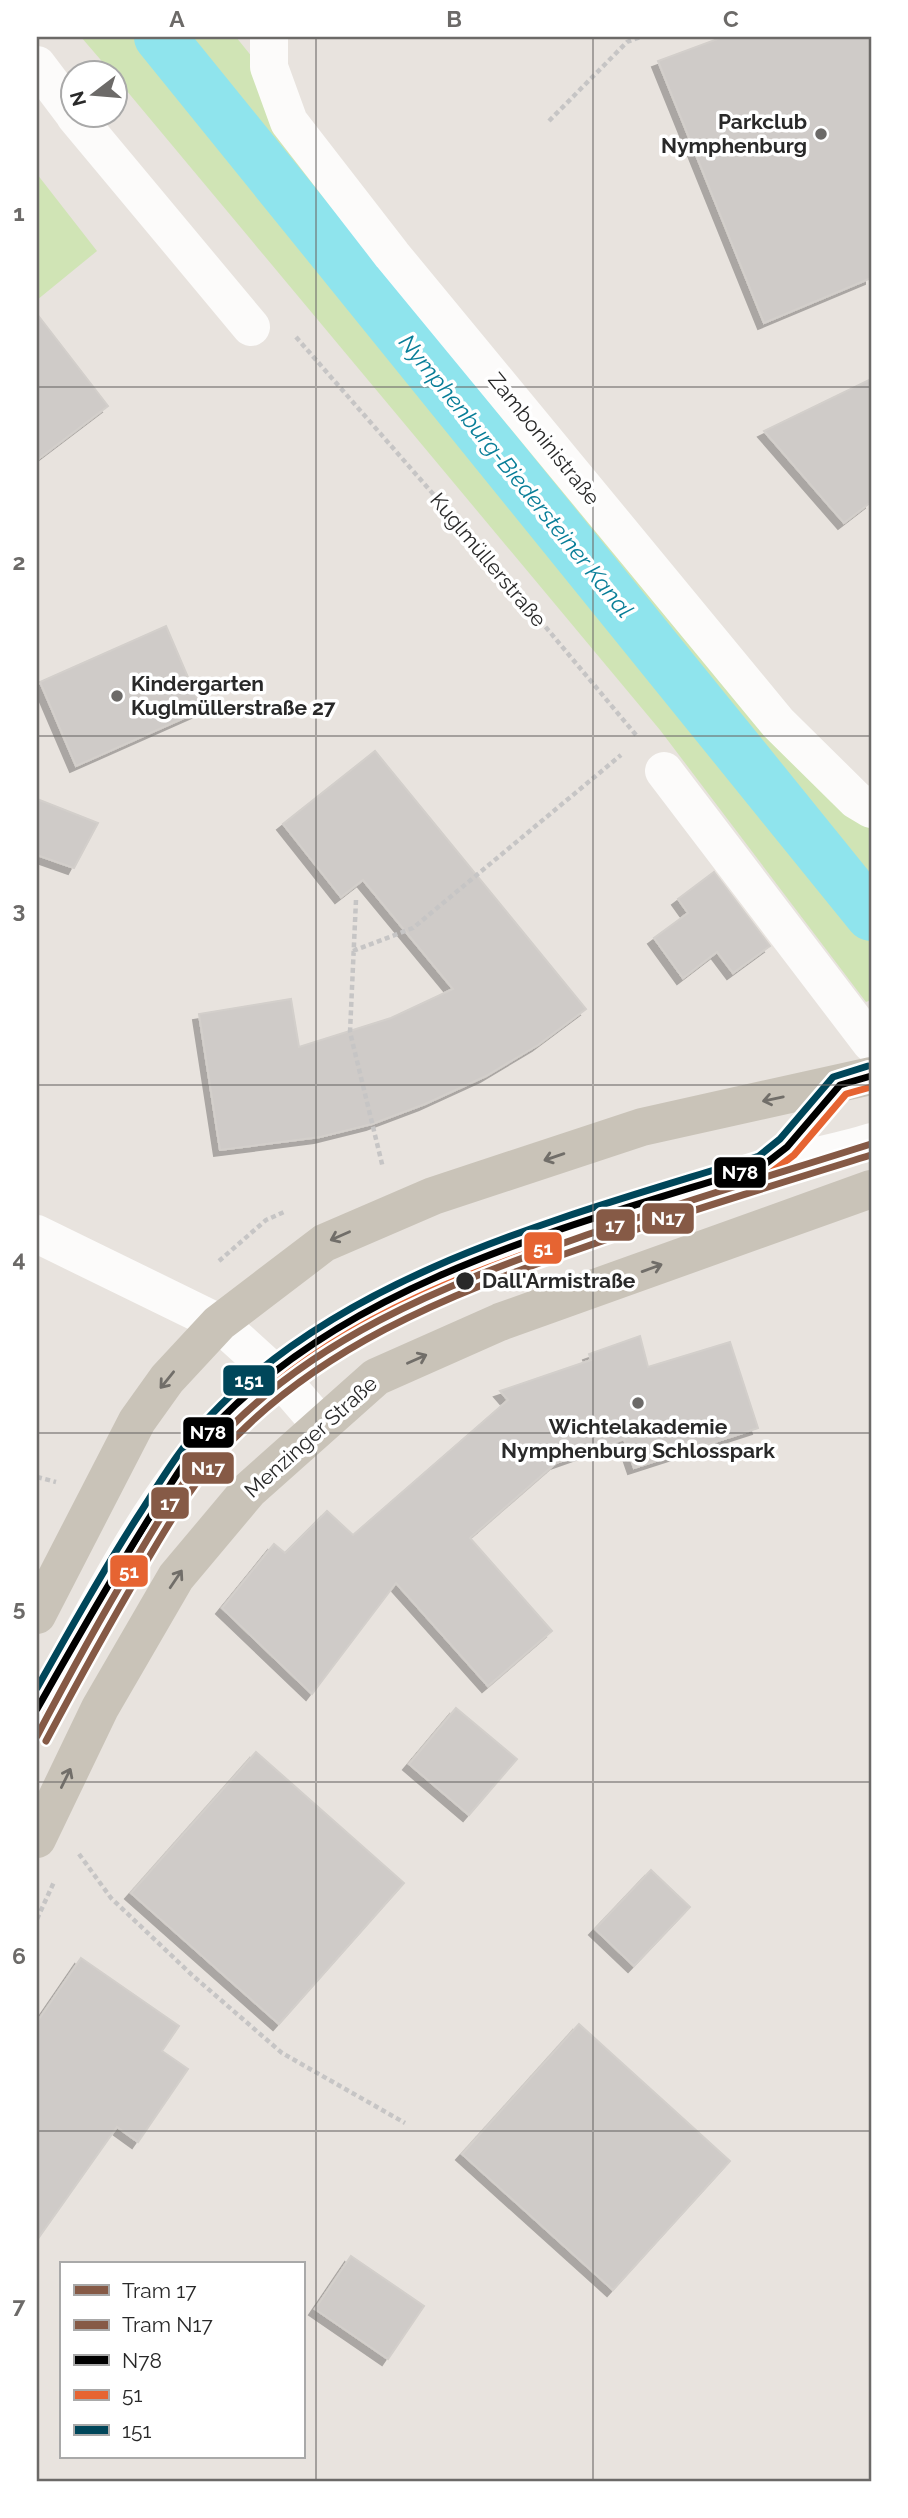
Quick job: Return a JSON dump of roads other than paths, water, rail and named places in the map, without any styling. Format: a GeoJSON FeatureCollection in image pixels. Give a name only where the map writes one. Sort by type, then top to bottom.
{"type":"FeatureCollection","features":[{"type":"Feature","properties":{"kind":"main road"},"geometry":{"type":"LineString","coordinates":[[37,1615],[137,1421],[167,1379],[219,1323],[324,1243],[432,1196],[642,1127],[856,1080]]}},
{"type":"Feature","properties":{"kind":"main road","name":"Menzinger Straße"},"geometry":{"type":"LineString","coordinates":[[54,1842],[100,1708],[176,1577],[248,1490],[376,1377],[500,1322],[871,1189]]}},
{"type":"Feature","properties":{"kind":"street","name":"Zamboninistraße"},"geometry":{"type":"LineString","coordinates":[[269,37],[269,67],[289,122],[410,276],[778,723],[856,800],[871,809]]}},
{"type":"Feature","properties":{"kind":"street"},"geometry":{"type":"LineString","coordinates":[[37,65],[60,96]]}},
{"type":"Feature","properties":{"kind":"street"},"geometry":{"type":"LineString","coordinates":[[87,130],[251,327]]}},
{"type":"Feature","properties":{"kind":"street"},"geometry":{"type":"LineString","coordinates":[[664,771],[871,1043]]}},
{"type":"Feature","properties":{"kind":"street"},"geometry":{"type":"LineString","coordinates":[[37,1234],[219,1323],[274,1373],[320,1424]]}},
{"type":"Feature","properties":{"kind":"lane"},"geometry":{"type":"LineString","coordinates":[[764,1165],[787,1147],[856,1080]]}},
{"type":"Feature","properties":{"kind":"lane"},"geometry":{"type":"LineString","coordinates":[[37,1709],[143,1524],[188,1457],[218,1422],[274,1373],[339,1325],[392,1297],[543,1236],[764,1165],[871,1138]]}},
{"type":"Feature","properties":{"kind":"waterway","name":"Nymphenburg-Biedersteiner Kanal"},"geometry":{"type":"LineString","coordinates":[[160,37],[871,915]]}},
{"type":"Feature","properties":{"kind":"tram line","name":"17"},"geometry":{"type":"LineString","coordinates":[[37,1736],[109,1605],[179,1490],[209,1450],[247,1411],[288,1377],[379,1320],[477,1275],[614,1225],[871,1144]]}},
{"type":"Feature","properties":{"kind":"tram line","name":"N17"},"geometry":{"type":"LineString","coordinates":[[46,1741],[117,1611],[186,1498],[216,1458],[254,1420],[295,1386],[338,1356],[385,1329],[482,1285],[654,1223],[871,1155]]}},
{"type":"Feature","properties":{"kind":"place","name":"Parkclub Nymphenburg"},"geometry":{"type":"Point","coordinates":[821,134]}},
{"type":"Feature","properties":{"kind":"place","name":"Kindergarten Kuglmüllerstraße 27"},"geometry":{"type":"Point","coordinates":[117,696]}},
{"type":"Feature","properties":{"kind":"place","name":"Dall'Armistraße"},"geometry":{"type":"Point","coordinates":[465,1281]}},
{"type":"Feature","properties":{"kind":"place","name":"Wichtelakademie Nymphenburg Schlosspark"},"geometry":{"type":"Point","coordinates":[638,1403]}}]}
